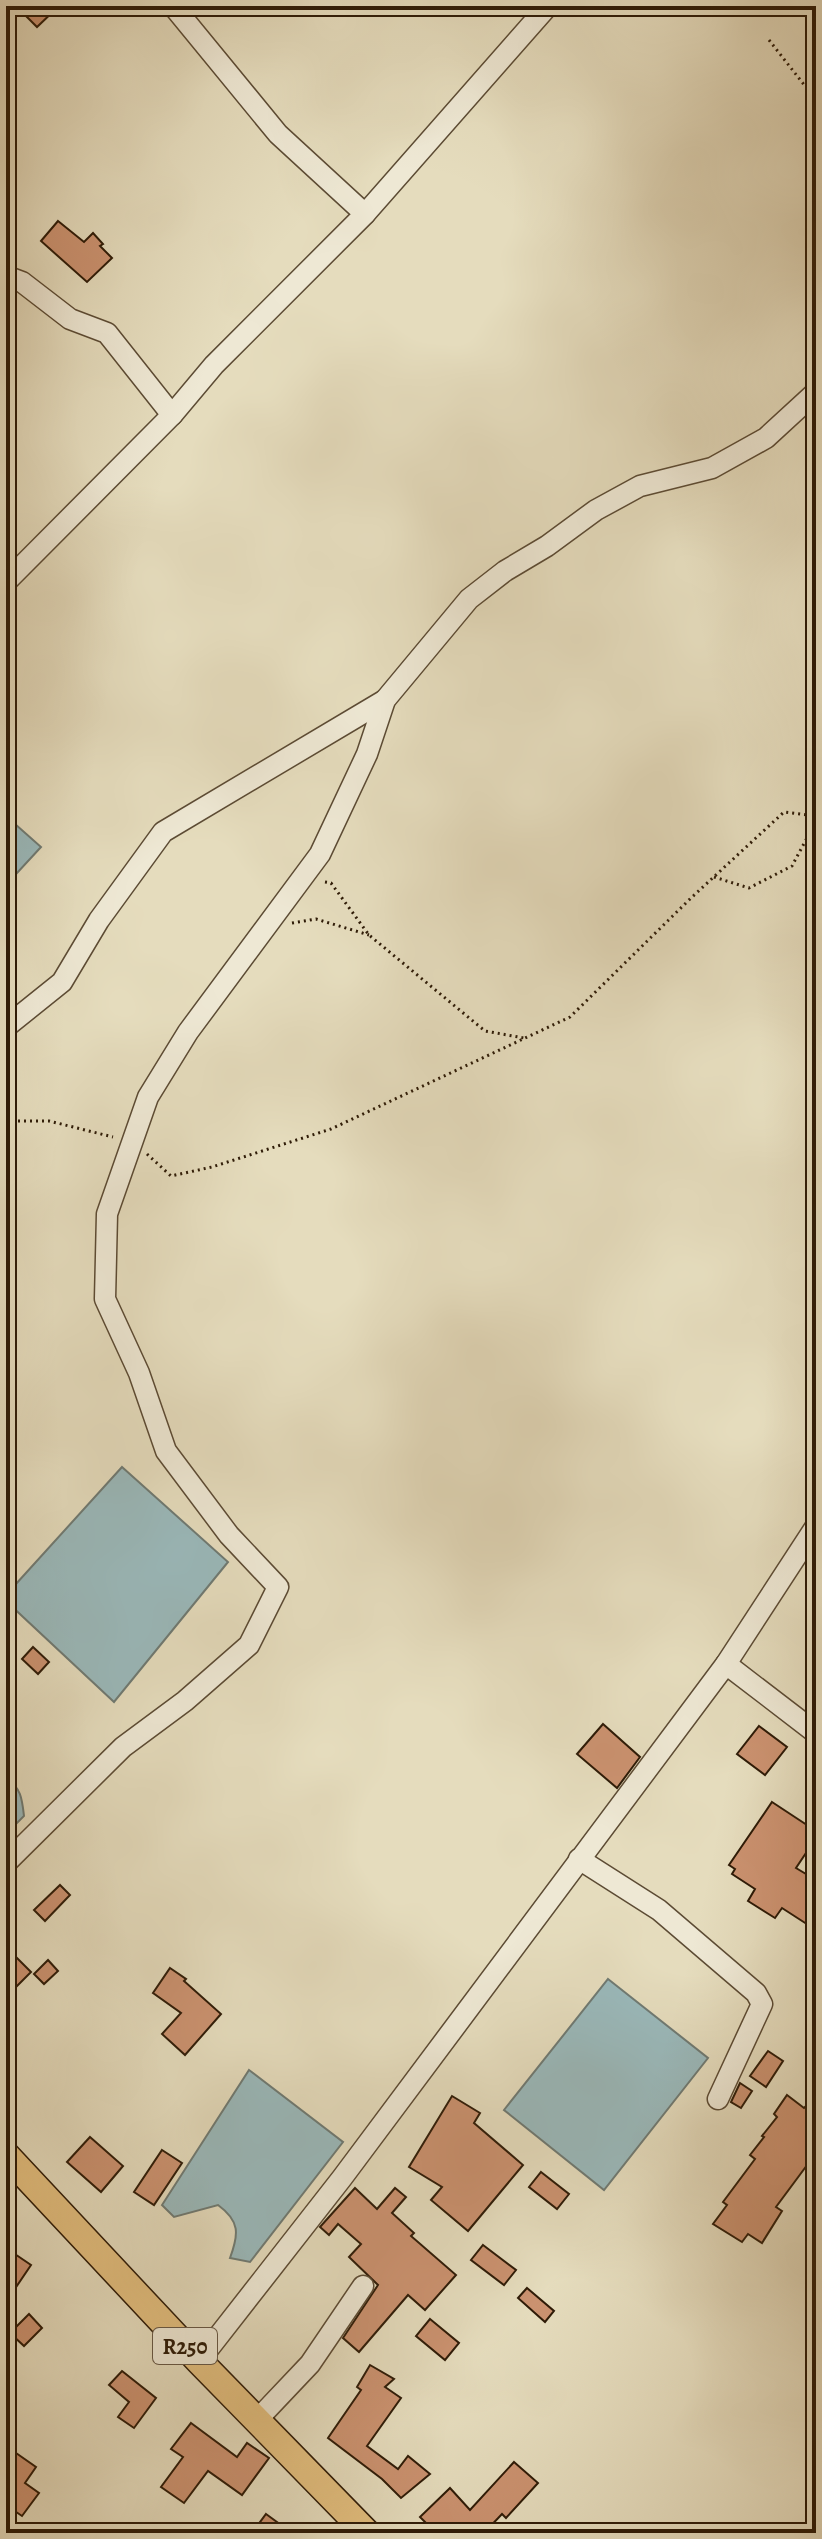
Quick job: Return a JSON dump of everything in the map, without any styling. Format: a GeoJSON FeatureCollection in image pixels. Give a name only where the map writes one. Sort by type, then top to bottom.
{"type":"FeatureCollection","features":[{"type":"Feature","properties":{"kind":"main road","name":"R250"},"geometry":{"type":"LineString","coordinates":[[6,2155],[199,2361],[367,2533]]}},
{"type":"Feature","properties":{"kind":"main road","name":"R250"},"geometry":{"type":"LineString","coordinates":[[6,2181],[167,2353],[345,2533]]}},
{"type":"Feature","properties":{"kind":"street"},"geometry":{"type":"LineString","coordinates":[[173,6],[278,134],[365,214]]}},
{"type":"Feature","properties":{"kind":"street"},"geometry":{"type":"LineString","coordinates":[[6,582],[172,415],[214,365],[365,214],[548,6]]}},
{"type":"Feature","properties":{"kind":"street"},"geometry":{"type":"LineString","coordinates":[[6,276],[22,282],[70,319],[107,333],[172,415]]}},
{"type":"Feature","properties":{"kind":"street"},"geometry":{"type":"LineString","coordinates":[[6,1027],[62,982],[99,920],[163,832],[385,700],[469,599],[505,571],[547,546],[596,510],[640,486],[712,468],[766,438],[816,392]]}},
{"type":"Feature","properties":{"kind":"street"},"geometry":{"type":"LineString","coordinates":[[6,1863],[123,1747],[185,1701],[249,1645],[278,1587],[229,1535],[166,1451],[139,1373],[105,1299],[107,1214],[148,1097],[188,1032],[320,854],[367,754],[385,700]]}},
{"type":"Feature","properties":{"kind":"street"},"geometry":{"type":"LineString","coordinates":[[199,2361],[342,2178],[726,1664],[812,1540]]}},
{"type":"Feature","properties":{"kind":"street"},"geometry":{"type":"LineString","coordinates":[[726,1664],[816,1733]]}},
{"type":"Feature","properties":{"kind":"street"},"geometry":{"type":"LineString","coordinates":[[579,1859],[659,1910],[756,1993],[762,2004],[718,2099]]}},
{"type":"Feature","properties":{"kind":"street"},"geometry":{"type":"LineString","coordinates":[[257,2420],[310,2364],[363,2286]]}},
{"type":"Feature","properties":{"kind":"path"},"geometry":{"type":"LineString","coordinates":[[769,40],[816,100]]}},
{"type":"Feature","properties":{"kind":"path"},"geometry":{"type":"LineString","coordinates":[[6,1121],[49,1121],[132,1141],[171,1176],[212,1167],[331,1129],[570,1017],[714,877],[784,812],[816,818],[792,866],[749,888],[714,877]]}},
{"type":"Feature","properties":{"kind":"path"},"geometry":{"type":"LineString","coordinates":[[304,876],[331,883],[369,935],[485,1031],[524,1038]]}},
{"type":"Feature","properties":{"kind":"path"},"geometry":{"type":"LineString","coordinates":[[265,928],[316,919],[369,935]]}},
{"type":"Feature","properties":{"kind":"water"},"geometry":{"type":"Polygon","coordinates":[[[6,816],[41,847],[6,885],[6,816]]]}},
{"type":"Feature","properties":{"kind":"water"},"geometry":{"type":"Polygon","coordinates":[[[122,1467],[228,1562],[114,1702],[6,1601],[6,1595],[122,1467]]]}},
{"type":"Feature","properties":{"kind":"water"},"geometry":{"type":"Polygon","coordinates":[[[6,1778],[20,1794],[24,1816],[6,1834],[6,1778]]]}},
{"type":"Feature","properties":{"kind":"water"},"geometry":{"type":"Polygon","coordinates":[[[608,1979],[708,2058],[604,2190],[504,2110],[608,1979]]]}},
{"type":"Feature","properties":{"kind":"water"},"geometry":{"type":"Polygon","coordinates":[[[249,2070],[343,2142],[250,2262],[230,2258],[236,2228],[218,2205],[174,2217],[162,2205],[249,2070]]]}},
{"type":"Feature","properties":{"kind":"building"},"geometry":{"type":"Polygon","coordinates":[[[16,6],[59,6],[37,27],[16,6]]]}},
{"type":"Feature","properties":{"kind":"building"},"geometry":{"type":"Polygon","coordinates":[[[58,221],[84,242],[93,233],[112,258],[87,282],[41,241],[58,221]]]}},
{"type":"Feature","properties":{"kind":"building"},"geometry":{"type":"Polygon","coordinates":[[[33,1647],[49,1662],[38,1674],[22,1659],[33,1647]]]}},
{"type":"Feature","properties":{"kind":"building"},"geometry":{"type":"Polygon","coordinates":[[[603,1724],[640,1757],[617,1788],[577,1754],[603,1724]]]}},
{"type":"Feature","properties":{"kind":"building"},"geometry":{"type":"Polygon","coordinates":[[[759,1726],[787,1747],[765,1775],[737,1754],[759,1726]]]}},
{"type":"Feature","properties":{"kind":"building"},"geometry":{"type":"Polygon","coordinates":[[[772,1802],[816,1831],[816,1838],[796,1868],[816,1880],[816,1930],[782,1908],[775,1918],[748,1901],[755,1889],[732,1874],[735,1869],[729,1865],[772,1802]]]}},
{"type":"Feature","properties":{"kind":"building"},"geometry":{"type":"Polygon","coordinates":[[[60,1885],[70,1895],[45,1921],[34,1910],[60,1885]]]}},
{"type":"Feature","properties":{"kind":"building"},"geometry":{"type":"Polygon","coordinates":[[[6,1947],[31,1972],[6,1997],[6,1947]]]}},
{"type":"Feature","properties":{"kind":"building"},"geometry":{"type":"Polygon","coordinates":[[[48,1960],[58,1971],[44,1984],[34,1974],[48,1960]]]}},
{"type":"Feature","properties":{"kind":"building"},"geometry":{"type":"Polygon","coordinates":[[[170,1968],[186,1979],[184,1981],[221,2014],[185,2055],[162,2034],[181,2013],[153,1993],[170,1968]]]}},
{"type":"Feature","properties":{"kind":"building"},"geometry":{"type":"Polygon","coordinates":[[[768,2051],[783,2061],[766,2087],[750,2076],[768,2051]]]}},
{"type":"Feature","properties":{"kind":"building"},"geometry":{"type":"Polygon","coordinates":[[[740,2083],[752,2091],[741,2108],[731,2102],[740,2083]]]}},
{"type":"Feature","properties":{"kind":"building"},"geometry":{"type":"Polygon","coordinates":[[[787,2095],[804,2108],[807,2105],[816,2111],[816,2153],[776,2207],[782,2211],[762,2243],[748,2234],[742,2242],[713,2224],[727,2205],[723,2202],[755,2159],[750,2155],[777,2117],[774,2114],[787,2095]]]}},
{"type":"Feature","properties":{"kind":"building"},"geometry":{"type":"Polygon","coordinates":[[[452,2096],[480,2113],[474,2123],[523,2165],[468,2231],[431,2200],[442,2187],[409,2167],[452,2096]]]}},
{"type":"Feature","properties":{"kind":"building"},"geometry":{"type":"Polygon","coordinates":[[[90,2137],[123,2166],[101,2192],[67,2162],[90,2137]]]}},
{"type":"Feature","properties":{"kind":"building"},"geometry":{"type":"Polygon","coordinates":[[[162,2150],[182,2163],[154,2205],[134,2192],[162,2150]]]}},
{"type":"Feature","properties":{"kind":"building"},"geometry":{"type":"Polygon","coordinates":[[[541,2172],[569,2194],[557,2209],[529,2187],[541,2172]]]}},
{"type":"Feature","properties":{"kind":"building"},"geometry":{"type":"Polygon","coordinates":[[[355,2188],[377,2209],[395,2188],[406,2197],[392,2213],[414,2233],[411,2236],[456,2275],[425,2310],[408,2295],[359,2352],[343,2338],[378,2285],[349,2257],[361,2244],[338,2224],[329,2235],[320,2227],[355,2188]]]}},
{"type":"Feature","properties":{"kind":"building"},"geometry":{"type":"Polygon","coordinates":[[[483,2245],[516,2270],[504,2285],[471,2260],[483,2245]]]}},
{"type":"Feature","properties":{"kind":"building"},"geometry":{"type":"Polygon","coordinates":[[[6,2248],[31,2265],[6,2302],[6,2248]]]}},
{"type":"Feature","properties":{"kind":"building"},"geometry":{"type":"Polygon","coordinates":[[[527,2288],[554,2311],[545,2322],[518,2298],[527,2288]]]}},
{"type":"Feature","properties":{"kind":"building"},"geometry":{"type":"Polygon","coordinates":[[[29,2314],[42,2328],[24,2346],[10,2333],[29,2314]]]}},
{"type":"Feature","properties":{"kind":"building"},"geometry":{"type":"Polygon","coordinates":[[[430,2319],[459,2343],[445,2360],[416,2336],[430,2319]]]}},
{"type":"Feature","properties":{"kind":"building"},"geometry":{"type":"Polygon","coordinates":[[[370,2365],[394,2379],[385,2387],[401,2398],[367,2446],[398,2469],[408,2456],[430,2474],[401,2498],[382,2479],[328,2438],[361,2390],[357,2387],[370,2365]]]}},
{"type":"Feature","properties":{"kind":"building"},"geometry":{"type":"Polygon","coordinates":[[[122,2371],[156,2398],[134,2428],[118,2417],[129,2402],[109,2385],[122,2371]]]}},
{"type":"Feature","properties":{"kind":"building"},"geometry":{"type":"Polygon","coordinates":[[[191,2423],[237,2457],[247,2443],[269,2458],[242,2495],[208,2471],[184,2503],[161,2487],[183,2457],[171,2449],[191,2423]]]}},
{"type":"Feature","properties":{"kind":"building"},"geometry":{"type":"Polygon","coordinates":[[[6,2446],[36,2467],[25,2483],[39,2493],[22,2516],[6,2505],[6,2446]]]}},
{"type":"Feature","properties":{"kind":"building"},"geometry":{"type":"Polygon","coordinates":[[[514,2462],[538,2483],[506,2518],[502,2514],[484,2533],[436,2533],[420,2517],[450,2488],[470,2510],[514,2462]]]}},
{"type":"Feature","properties":{"kind":"building"},"geometry":{"type":"Polygon","coordinates":[[[266,2514],[292,2533],[252,2533],[266,2514]]]}}]}
